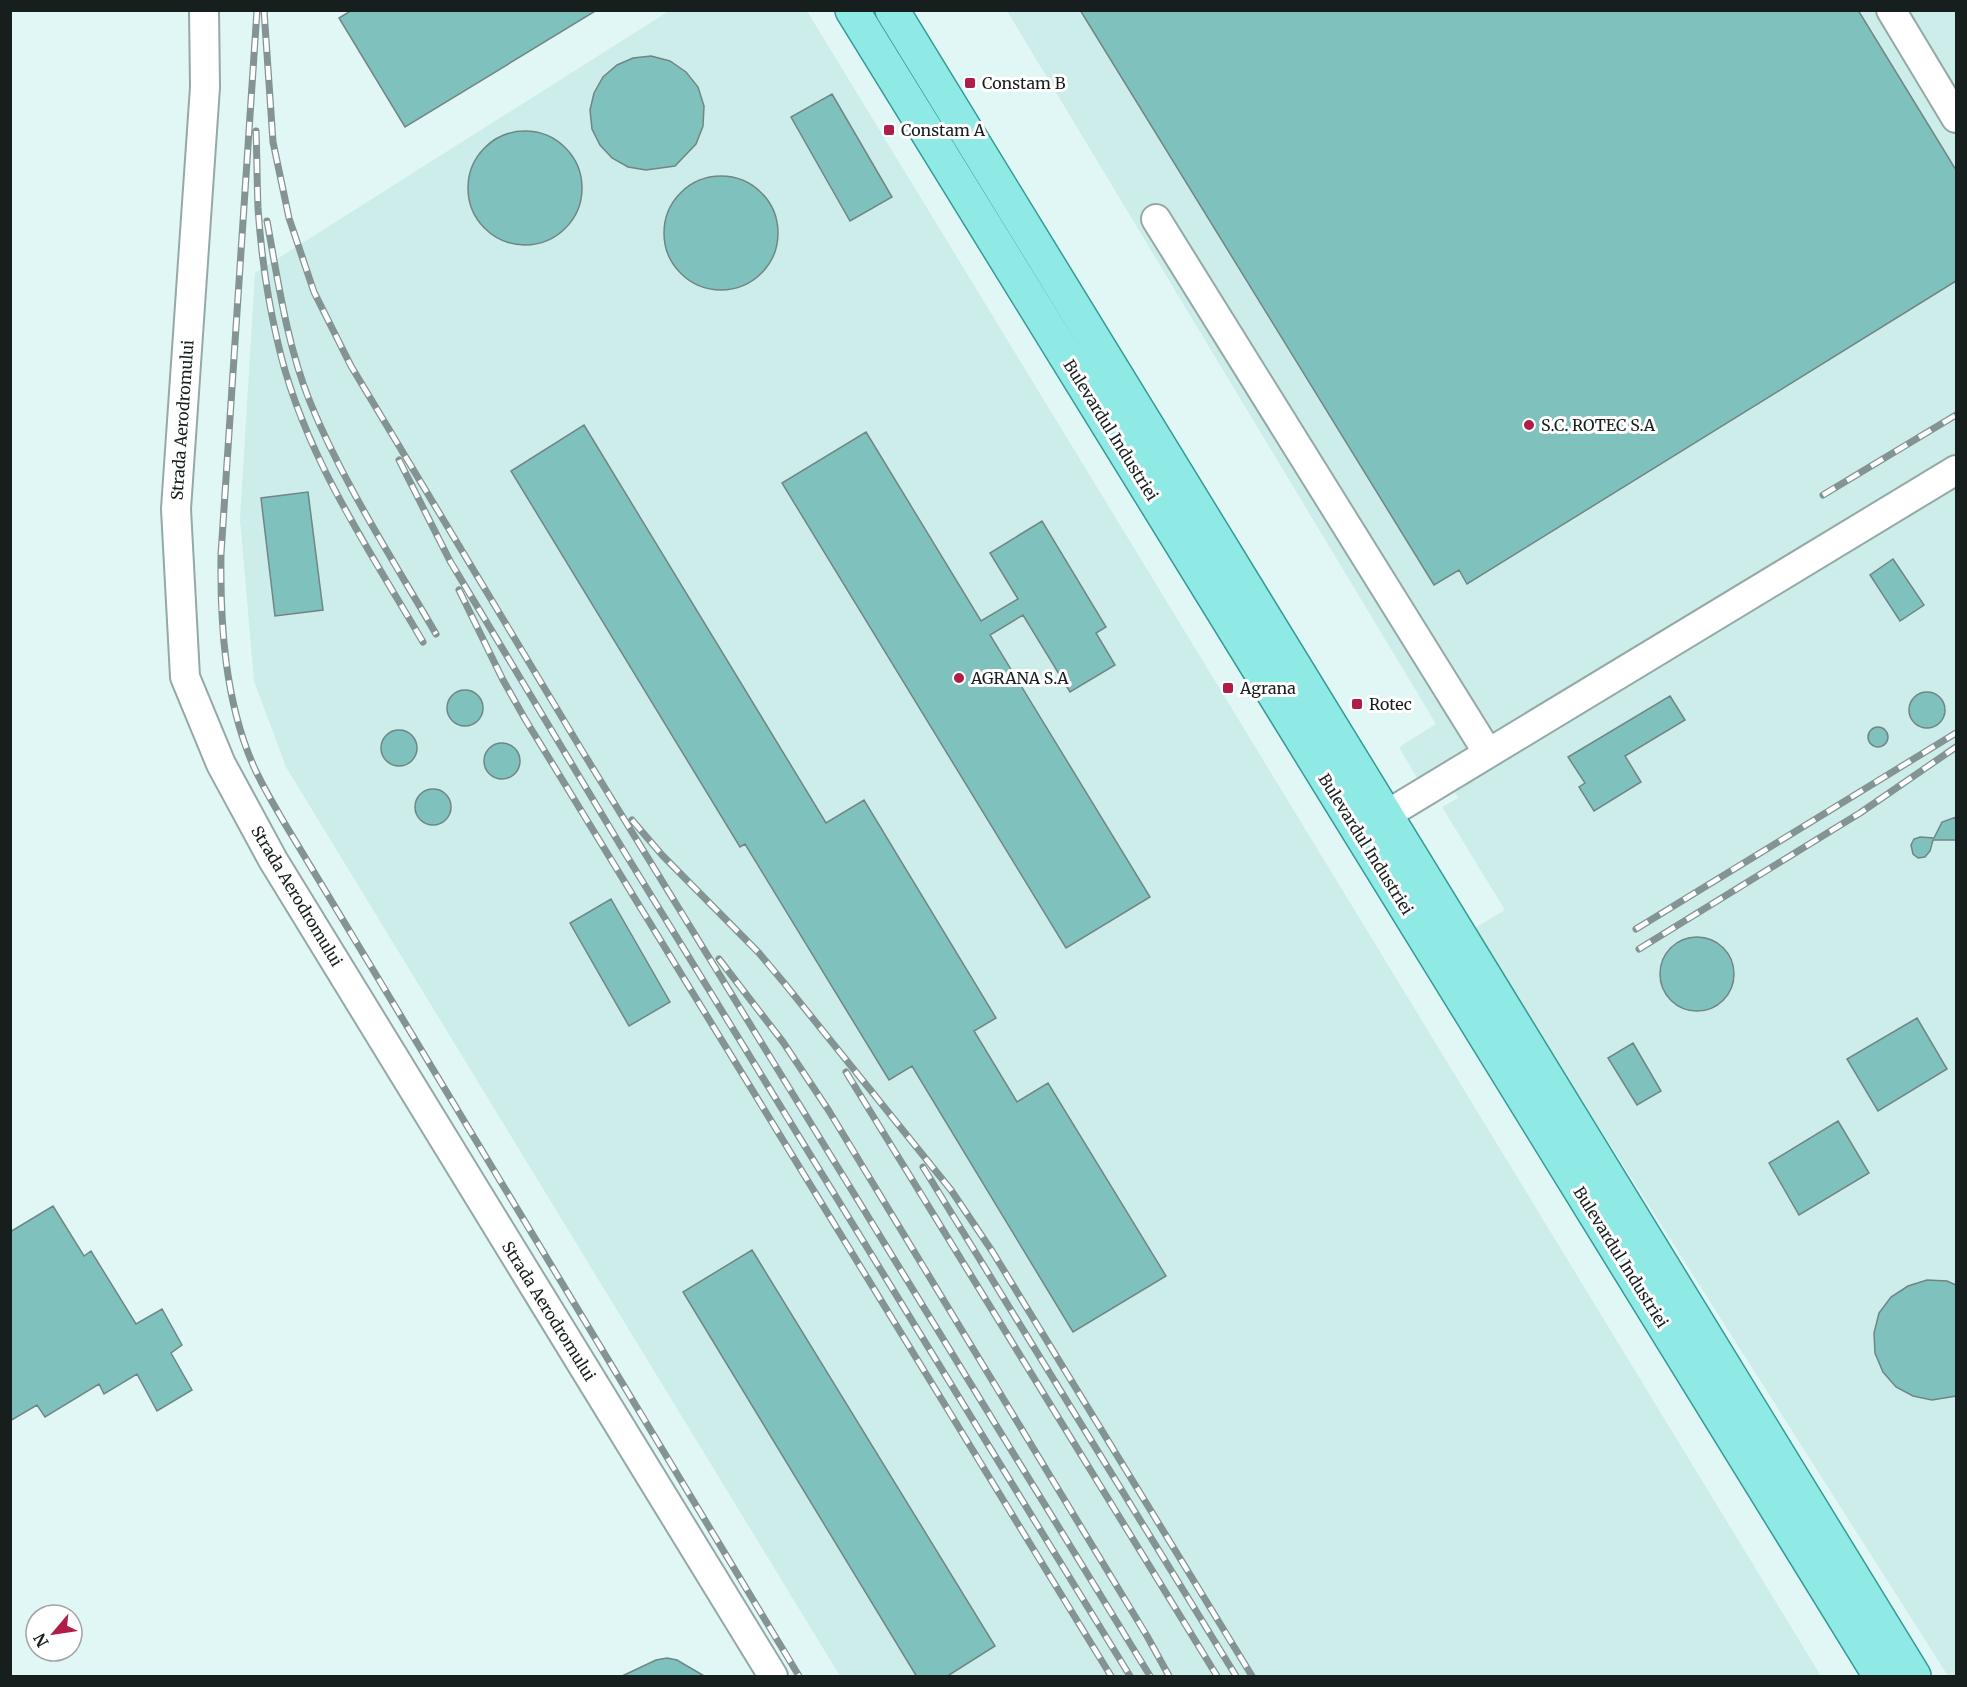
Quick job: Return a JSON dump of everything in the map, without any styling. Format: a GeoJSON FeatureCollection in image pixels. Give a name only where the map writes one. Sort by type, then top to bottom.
{"type":"FeatureCollection","features":[{"type":"Feature","properties":{"kind":"main road","name":"Bulevardul Industriei"},"geometry":{"type":"LineString","coordinates":[[892,10],[1371,824],[1880,1677]]}},
{"type":"Feature","properties":{"kind":"main road","name":"Bulevardul Industriei"},"geometry":{"type":"LineString","coordinates":[[865,15],[1371,824],[1914,1677]]}},
{"type":"Feature","properties":{"kind":"street","name":"Strada Aerodromului"},"geometry":{"type":"LineString","coordinates":[[204,10],[205,87],[176,509],[185,677],[221,764],[273,860],[773,1677]]}},
{"type":"Feature","properties":{"kind":"street"},"geometry":{"type":"LineString","coordinates":[[1891,10],[1956,118]]}},
{"type":"Feature","properties":{"kind":"street"},"geometry":{"type":"LineString","coordinates":[[1156,219],[1488,753]]}},
{"type":"Feature","properties":{"kind":"street"},"geometry":{"type":"LineString","coordinates":[[1371,824],[1956,470]]}},
{"type":"Feature","properties":{"kind":"shaded area"},"geometry":{"type":"Polygon","coordinates":[[[669,11],[807,11],[1821,1676],[840,1676],[286,767],[254,681],[240,519],[255,273],[669,11]]]}},
{"type":"Feature","properties":{"kind":"shaded area"},"geometry":{"type":"Polygon","coordinates":[[[1007,11],[1956,11],[1956,1676],[1948,1676],[1473,929],[1505,910],[1442,807],[1458,798],[1441,770],[1420,783],[1399,747],[1436,724],[1007,11]]]}},
{"type":"Feature","properties":{"kind":"building"},"geometry":{"type":"Polygon","coordinates":[[[352,10],[597,10],[405,127],[339,18],[352,10]]]}},
{"type":"Feature","properties":{"kind":"building","name":"S.C. ROTEC S.A"},"geometry":{"type":"Polygon","coordinates":[[[1080,10],[1858,10],[1956,170],[1956,281],[1467,584],[1459,570],[1434,585],[1080,10]]]}},
{"type":"Feature","properties":{"kind":"building"},"geometry":{"type":"Polygon","coordinates":[[[651,56],[670,61],[686,72],[698,87],[704,106],[703,126],[696,144],[675,166],[646,170],[628,167],[612,158],[600,145],[592,129],[590,110],[594,93],[603,77],[617,65],[633,58],[651,56]]]}},
{"type":"Feature","properties":{"kind":"building"},"geometry":{"type":"Polygon","coordinates":[[[832,94],[892,197],[850,221],[791,117],[832,94]]]}},
{"type":"Feature","properties":{"kind":"building"},"geometry":{"type":"Polygon","coordinates":[[[525,131],[547,136],[565,148],[577,166],[582,188],[577,210],[565,228],[547,240],[525,245],[503,240],[485,228],[473,210],[468,188],[473,166],[485,148],[503,136],[525,131]]]}},
{"type":"Feature","properties":{"kind":"building"},"geometry":{"type":"Polygon","coordinates":[[[721,176],[743,181],[761,193],[773,211],[778,233],[773,255],[761,273],[743,285],[721,290],[699,285],[681,273],[669,255],[664,233],[669,211],[681,193],[699,181],[721,176]]]}},
{"type":"Feature","properties":{"kind":"building"},"geometry":{"type":"Polygon","coordinates":[[[584,425],[826,823],[864,800],[996,1018],[974,1031],[1017,1102],[1048,1083],[1166,1276],[1073,1332],[912,1066],[889,1080],[745,844],[740,847],[511,471],[584,425]]]}},
{"type":"Feature","properties":{"kind":"building","name":"AGRANA S.A"},"geometry":{"type":"Polygon","coordinates":[[[866,432],[981,621],[1018,599],[990,553],[1042,521],[1106,627],[1096,633],[1115,665],[1070,692],[1023,615],[990,635],[1150,897],[1066,948],[782,483],[866,432]]]}},
{"type":"Feature","properties":{"kind":"building"},"geometry":{"type":"Polygon","coordinates":[[[308,492],[323,610],[275,616],[261,498],[308,492]]]}},
{"type":"Feature","properties":{"kind":"building"},"geometry":{"type":"Polygon","coordinates":[[[1893,559],[1924,605],[1900,621],[1870,575],[1893,559]]]}},
{"type":"Feature","properties":{"kind":"building"},"geometry":{"type":"Polygon","coordinates":[[[465,690],[478,695],[483,708],[478,721],[465,726],[452,721],[447,708],[452,695],[465,690]]]}},
{"type":"Feature","properties":{"kind":"building"},"geometry":{"type":"Polygon","coordinates":[[[1927,692],[1940,697],[1945,710],[1940,723],[1927,728],[1914,723],[1909,710],[1914,697],[1927,692]]]}},
{"type":"Feature","properties":{"kind":"building"},"geometry":{"type":"Polygon","coordinates":[[[1670,696],[1685,720],[1625,756],[1641,782],[1594,811],[1579,787],[1585,783],[1568,757],[1670,696]]]}},
{"type":"Feature","properties":{"kind":"building"},"geometry":{"type":"Polygon","coordinates":[[[1878,727],[1885,730],[1888,737],[1885,744],[1878,747],[1871,744],[1868,737],[1871,730],[1878,727]]]}},
{"type":"Feature","properties":{"kind":"building"},"geometry":{"type":"Polygon","coordinates":[[[399,730],[412,735],[417,748],[412,761],[399,766],[386,761],[381,748],[386,735],[399,730]]]}},
{"type":"Feature","properties":{"kind":"building"},"geometry":{"type":"Polygon","coordinates":[[[502,743],[515,748],[520,761],[515,774],[502,779],[489,774],[484,761],[489,748],[502,743]]]}},
{"type":"Feature","properties":{"kind":"building"},"geometry":{"type":"Polygon","coordinates":[[[433,789],[446,794],[451,807],[446,820],[433,825],[420,820],[415,807],[420,794],[433,789]]]}},
{"type":"Feature","properties":{"kind":"building"},"geometry":{"type":"Polygon","coordinates":[[[1956,817],[1956,840],[1933,840],[1930,851],[1925,857],[1918,858],[1913,854],[1911,845],[1914,839],[1934,838],[1942,822],[1956,817]]]}},
{"type":"Feature","properties":{"kind":"building"},"geometry":{"type":"Polygon","coordinates":[[[611,899],[670,1002],[629,1026],[570,923],[611,899]]]}},
{"type":"Feature","properties":{"kind":"building"},"geometry":{"type":"Polygon","coordinates":[[[1690,937],[1704,937],[1718,943],[1728,953],[1734,967],[1732,988],[1718,1005],[1704,1011],[1690,1011],[1676,1005],[1666,995],[1660,981],[1660,967],[1666,953],[1676,943],[1690,937]]]}},
{"type":"Feature","properties":{"kind":"building"},"geometry":{"type":"Polygon","coordinates":[[[1917,1018],[1947,1069],[1878,1111],[1847,1059],[1917,1018]]]}},
{"type":"Feature","properties":{"kind":"building"},"geometry":{"type":"Polygon","coordinates":[[[1633,1043],[1661,1091],[1637,1105],[1608,1058],[1633,1043]]]}},
{"type":"Feature","properties":{"kind":"building"},"geometry":{"type":"Polygon","coordinates":[[[1838,1121],[1869,1173],[1799,1215],[1769,1163],[1838,1121]]]}},
{"type":"Feature","properties":{"kind":"building"},"geometry":{"type":"Polygon","coordinates":[[[53,1206],[84,1256],[91,1251],[136,1324],[162,1309],[182,1345],[171,1353],[192,1390],[157,1411],[137,1374],[104,1394],[99,1384],[45,1417],[37,1405],[10,1421],[10,1232],[53,1206]]]}},
{"type":"Feature","properties":{"kind":"building"},"geometry":{"type":"Polygon","coordinates":[[[752,1250],[995,1646],[946,1677],[917,1677],[683,1292],[752,1250]]]}},
{"type":"Feature","properties":{"kind":"building"},"geometry":{"type":"Polygon","coordinates":[[[1927,1280],[1947,1281],[1956,1285],[1956,1396],[1932,1400],[1913,1396],[1896,1387],[1883,1372],[1875,1353],[1874,1333],[1879,1313],[1891,1297],[1908,1286],[1927,1280]]]}},
{"type":"Feature","properties":{"kind":"building"},"geometry":{"type":"Polygon","coordinates":[[[667,1658],[677,1660],[706,1677],[620,1677],[656,1660],[667,1658]]]}},
{"type":"Feature","properties":{"kind":"railway"},"geometry":{"type":"LineString","coordinates":[[257,10],[221,554],[226,663],[236,716],[244,742],[257,774],[285,824],[799,1676]]}},
{"type":"Feature","properties":{"kind":"railway"},"geometry":{"type":"LineString","coordinates":[[264,10],[273,142],[289,218],[314,292],[351,366],[581,749],[1150,1676]]}},
{"type":"Feature","properties":{"kind":"railway"},"geometry":{"type":"LineString","coordinates":[[256,131],[258,208],[267,290],[288,380],[302,420],[338,496],[423,642]]}},
{"type":"Feature","properties":{"kind":"railway"},"geometry":{"type":"LineString","coordinates":[[267,221],[289,336],[310,402],[337,462],[436,634]]}},
{"type":"Feature","properties":{"kind":"railway"},"geometry":{"type":"LineString","coordinates":[[1823,495],[1956,415]]}},
{"type":"Feature","properties":{"kind":"railway"},"geometry":{"type":"LineString","coordinates":[[399,460],[450,561],[625,853],[1130,1676]]}},
{"type":"Feature","properties":{"kind":"railway"},"geometry":{"type":"LineString","coordinates":[[459,590],[503,680],[525,719],[1111,1676]]}},
{"type":"Feature","properties":{"kind":"railway"},"geometry":{"type":"LineString","coordinates":[[1636,929],[1956,733]]}},
{"type":"Feature","properties":{"kind":"railway"},"geometry":{"type":"LineString","coordinates":[[1639,949],[1860,813],[1956,747]]}},
{"type":"Feature","properties":{"kind":"railway"},"geometry":{"type":"LineString","coordinates":[[632,820],[662,855],[759,953],[951,1190],[992,1251],[1252,1676]]}},
{"type":"Feature","properties":{"kind":"railway"},"geometry":{"type":"LineString","coordinates":[[719,959],[783,1042],[829,1111],[1169,1676]]}},
{"type":"Feature","properties":{"kind":"railway"},"geometry":{"type":"LineString","coordinates":[[846,1072],[1217,1676]]}},
{"type":"Feature","properties":{"kind":"railway"},"geometry":{"type":"LineString","coordinates":[[923,1167],[1236,1676]]}},
{"type":"Feature","properties":{"kind":"place","name":"Constam B"},"geometry":{"type":"Point","coordinates":[970,83]}},
{"type":"Feature","properties":{"kind":"place","name":"Constam A"},"geometry":{"type":"Point","coordinates":[889,130]}},
{"type":"Feature","properties":{"kind":"place","name":"S.C. ROTEC S.A"},"geometry":{"type":"Point","coordinates":[1529,425]}},
{"type":"Feature","properties":{"kind":"place","name":"AGRANA S.A"},"geometry":{"type":"Point","coordinates":[959,678]}},
{"type":"Feature","properties":{"kind":"place","name":"Agrana"},"geometry":{"type":"Point","coordinates":[1228,688]}},
{"type":"Feature","properties":{"kind":"place","name":"Rotec"},"geometry":{"type":"Point","coordinates":[1357,704]}}]}
